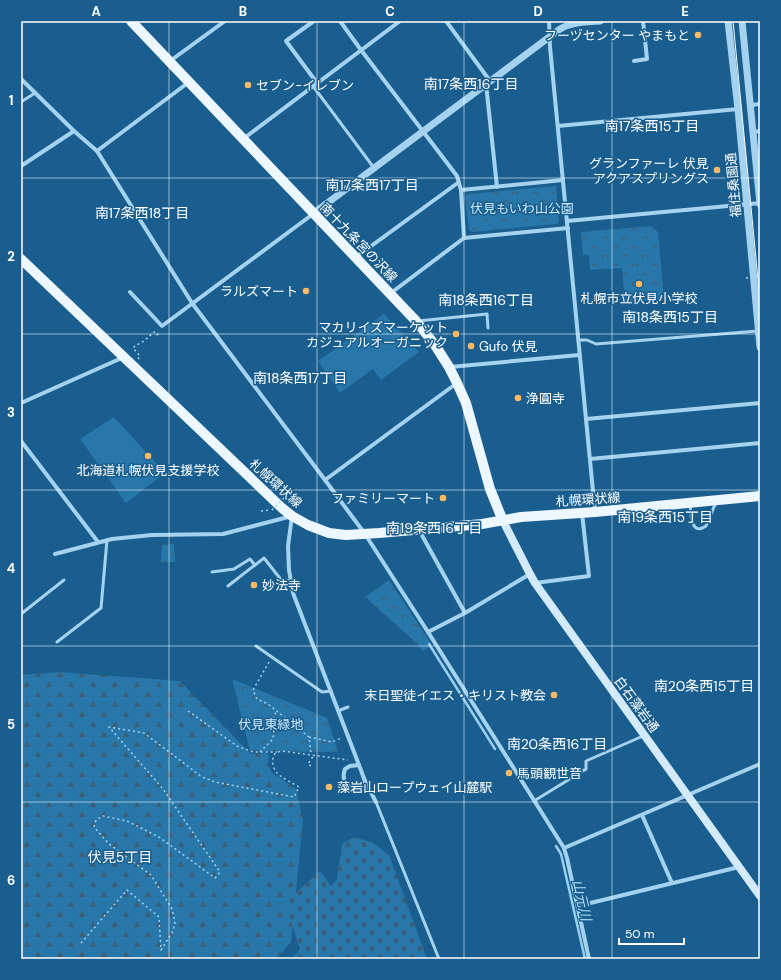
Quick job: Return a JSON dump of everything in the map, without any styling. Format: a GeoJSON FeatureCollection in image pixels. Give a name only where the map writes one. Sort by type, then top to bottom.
{"type":"FeatureCollection","features":[{"type":"Feature","properties":{"kind":"main road","name":"南十九条宮の沢線"},"geometry":{"type":"LineString","coordinates":[[131,21],[416,321],[435,345],[449,368],[466,403],[490,489],[503,521]]}},
{"type":"Feature","properties":{"kind":"main road","name":"札幌環状線"},"geometry":{"type":"LineString","coordinates":[[21,258],[282,508],[308,526],[330,533],[346,535],[364,534],[482,524],[520,517],[595,512],[760,496]]}},
{"type":"Feature","properties":{"kind":"main road","name":"白石藻岩通"},"geometry":{"type":"LineString","coordinates":[[503,521],[536,583],[760,896]]}},
{"type":"Feature","properties":{"kind":"street"},"geometry":{"type":"LineString","coordinates":[[170,62],[225,21]]}},
{"type":"Feature","properties":{"kind":"street"},"geometry":{"type":"LineString","coordinates":[[314,21],[286,41],[317,83]]}},
{"type":"Feature","properties":{"kind":"street"},"geometry":{"type":"LineString","coordinates":[[340,21],[457,176],[461,190],[464,238]]}},
{"type":"Feature","properties":{"kind":"street"},"geometry":{"type":"LineString","coordinates":[[243,139],[400,21]]}},
{"type":"Feature","properties":{"kind":"street"},"geometry":{"type":"LineString","coordinates":[[446,21],[488,82],[497,187]]}},
{"type":"Feature","properties":{"kind":"street"},"geometry":{"type":"LineString","coordinates":[[549,21],[595,512]]}},
{"type":"Feature","properties":{"kind":"street"},"geometry":{"type":"LineString","coordinates":[[130,292],[162,326],[560,29],[566,26],[600,21]]}},
{"type":"Feature","properties":{"kind":"street"},"geometry":{"type":"LineString","coordinates":[[634,61],[647,59],[643,21]]}},
{"type":"Feature","properties":{"kind":"street","name":"福住桑園通"},"geometry":{"type":"LineString","coordinates":[[728,21],[758,301],[760,347]]}},
{"type":"Feature","properties":{"kind":"street","name":"福住桑園通"},"geometry":{"type":"LineString","coordinates":[[742,21],[751,105],[757,132],[760,203]]}},
{"type":"Feature","properties":{"kind":"street"},"geometry":{"type":"LineString","coordinates":[[21,79],[74,131],[97,151],[192,303],[364,534],[428,632],[564,848],[589,959]]}},
{"type":"Feature","properties":{"kind":"street"},"geometry":{"type":"LineString","coordinates":[[97,151],[189,82]]}},
{"type":"Feature","properties":{"kind":"street"},"geometry":{"type":"LineString","coordinates":[[751,105],[760,104]]}},
{"type":"Feature","properties":{"kind":"street"},"geometry":{"type":"LineString","coordinates":[[558,126],[738,109]]}},
{"type":"Feature","properties":{"kind":"street"},"geometry":{"type":"LineString","coordinates":[[21,166],[74,131]]}},
{"type":"Feature","properties":{"kind":"street"},"geometry":{"type":"LineString","coordinates":[[461,190],[563,180]]}},
{"type":"Feature","properties":{"kind":"street"},"geometry":{"type":"LineString","coordinates":[[355,257],[459,182]]}},
{"type":"Feature","properties":{"kind":"street"},"geometry":{"type":"LineString","coordinates":[[567,221],[760,203]]}},
{"type":"Feature","properties":{"kind":"street"},"geometry":{"type":"LineString","coordinates":[[390,294],[464,238],[568,228]]}},
{"type":"Feature","properties":{"kind":"street"},"geometry":{"type":"LineString","coordinates":[[449,368],[580,355]]}},
{"type":"Feature","properties":{"kind":"street"},"geometry":{"type":"LineString","coordinates":[[21,403],[124,356]]}},
{"type":"Feature","properties":{"kind":"street"},"geometry":{"type":"LineString","coordinates":[[325,480],[457,383]]}},
{"type":"Feature","properties":{"kind":"street"},"geometry":{"type":"LineString","coordinates":[[586,419],[760,404]]}},
{"type":"Feature","properties":{"kind":"street"},"geometry":{"type":"LineString","coordinates":[[21,441],[98,542]]}},
{"type":"Feature","properties":{"kind":"street"},"geometry":{"type":"LineString","coordinates":[[590,459],[760,443]]}},
{"type":"Feature","properties":{"kind":"street"},"geometry":{"type":"LineString","coordinates":[[536,583],[589,576],[582,513]]}},
{"type":"Feature","properties":{"kind":"street"},"geometry":{"type":"LineString","coordinates":[[55,554],[107,540],[152,535],[223,534],[292,516],[288,546],[288,559],[294,593],[365,781],[376,802]]}},
{"type":"Feature","properties":{"kind":"street"},"geometry":{"type":"LineString","coordinates":[[419,530],[465,613]]}},
{"type":"Feature","properties":{"kind":"street"},"geometry":{"type":"LineString","coordinates":[[428,632],[465,613],[530,574]]}},
{"type":"Feature","properties":{"kind":"street"},"geometry":{"type":"LineString","coordinates":[[564,848],[760,764]]}},
{"type":"Feature","properties":{"kind":"street"},"geometry":{"type":"LineString","coordinates":[[359,765],[350,766],[345,769],[343,778],[344,782],[347,785],[356,787],[365,781]]}},
{"type":"Feature","properties":{"kind":"street"},"geometry":{"type":"LineString","coordinates":[[642,815],[672,883]]}},
{"type":"Feature","properties":{"kind":"street"},"geometry":{"type":"LineString","coordinates":[[578,906],[739,867]]}},
{"type":"Feature","properties":{"kind":"lane"},"geometry":{"type":"LineString","coordinates":[[313,86],[374,168]]}},
{"type":"Feature","properties":{"kind":"lane"},"geometry":{"type":"LineString","coordinates":[[21,102],[35,93]]}},
{"type":"Feature","properties":{"kind":"lane"},"geometry":{"type":"LineString","coordinates":[[416,321],[486,314],[488,328]]}},
{"type":"Feature","properties":{"kind":"lane"},"geometry":{"type":"LineString","coordinates":[[578,340],[587,340],[596,344],[759,335]]}},
{"type":"Feature","properties":{"kind":"lane"},"geometry":{"type":"LineString","coordinates":[[690,503],[692,523],[697,528],[702,528],[706,526],[717,500]]}},
{"type":"Feature","properties":{"kind":"lane"},"geometry":{"type":"LineString","coordinates":[[57,642],[101,608],[107,540]]}},
{"type":"Feature","properties":{"kind":"lane"},"geometry":{"type":"LineString","coordinates":[[228,586],[264,558],[282,581],[291,581]]}},
{"type":"Feature","properties":{"kind":"lane"},"geometry":{"type":"LineString","coordinates":[[212,572],[234,569],[250,559],[255,565]]}},
{"type":"Feature","properties":{"kind":"lane"},"geometry":{"type":"LineString","coordinates":[[21,614],[64,580]]}},
{"type":"Feature","properties":{"kind":"lane"},"geometry":{"type":"LineString","coordinates":[[256,646],[322,692],[330,691]]}},
{"type":"Feature","properties":{"kind":"lane"},"geometry":{"type":"LineString","coordinates":[[338,711],[348,706]]}},
{"type":"Feature","properties":{"kind":"lane"},"geometry":{"type":"LineString","coordinates":[[534,801],[586,769],[586,761],[645,735]]}},
{"type":"Feature","properties":{"kind":"lane"},"geometry":{"type":"LineString","coordinates":[[376,802],[439,959]]}},
{"type":"Feature","properties":{"kind":"path"},"geometry":{"type":"LineString","coordinates":[[746,278],[760,277]]}},
{"type":"Feature","properties":{"kind":"path"},"geometry":{"type":"LineString","coordinates":[[138,359],[140,356],[133,348],[154,332],[157,336],[160,333]]}},
{"type":"Feature","properties":{"kind":"path"},"geometry":{"type":"LineString","coordinates":[[261,511],[272,510],[284,496]]}},
{"type":"Feature","properties":{"kind":"path"},"geometry":{"type":"LineString","coordinates":[[272,657],[253,690],[257,699],[268,704],[309,736],[332,742],[341,738]]}},
{"type":"Feature","properties":{"kind":"path"},"geometry":{"type":"LineString","coordinates":[[260,752],[274,738],[274,730],[271,720],[277,711]]}},
{"type":"Feature","properties":{"kind":"path"},"geometry":{"type":"LineString","coordinates":[[188,712],[237,746],[253,752],[282,751],[311,754],[350,761]]}},
{"type":"Feature","properties":{"kind":"path"},"geometry":{"type":"LineString","coordinates":[[81,943],[127,890],[159,917],[161,950],[173,931],[175,922],[172,909],[151,875],[109,844],[94,827],[96,820],[103,816],[127,821],[159,838],[215,878],[220,872],[163,789],[109,727],[144,733],[202,778],[215,782],[294,797],[299,787],[277,774],[273,766],[273,755],[277,752]]}},
{"type":"Feature","properties":{"kind":"path"},"geometry":{"type":"LineString","coordinates":[[309,736],[311,754]]}},
{"type":"Feature","properties":{"kind":"path"},"geometry":{"type":"LineString","coordinates":[[311,766],[308,764],[314,755]]}},
{"type":"Feature","properties":{"kind":"green space","name":"伏見もいわ山公園"},"geometry":{"type":"Polygon","coordinates":[[[556,186],[559,221],[557,224],[472,232],[469,230],[465,197],[468,194],[556,186]]]}},
{"type":"Feature","properties":{"kind":"green space"},"geometry":{"type":"Polygon","coordinates":[[[651,226],[658,232],[664,299],[625,302],[622,268],[590,270],[589,255],[583,255],[581,232],[651,226]]]}},
{"type":"Feature","properties":{"kind":"green space"},"geometry":{"type":"Polygon","coordinates":[[[384,314],[419,352],[381,380],[373,369],[340,393],[318,361],[384,314]]]}},
{"type":"Feature","properties":{"kind":"green space"},"geometry":{"type":"Polygon","coordinates":[[[114,417],[165,473],[126,503],[80,439],[114,417]]]}},
{"type":"Feature","properties":{"kind":"green space"},"geometry":{"type":"Polygon","coordinates":[[[174,544],[175,562],[161,562],[162,545],[174,544]]]}},
{"type":"Feature","properties":{"kind":"green space"},"geometry":{"type":"Polygon","coordinates":[[[389,580],[432,645],[423,651],[412,639],[365,597],[389,580]]]}},
{"type":"Feature","properties":{"kind":"green space"},"geometry":{"type":"Polygon","coordinates":[[[59,672],[180,681],[251,754],[266,753],[269,755],[268,765],[272,773],[296,789],[303,820],[291,942],[277,959],[21,959],[21,675],[59,672]]]}},
{"type":"Feature","properties":{"kind":"green space","name":"伏見東緑地"},"geometry":{"type":"Polygon","coordinates":[[[232,679],[327,718],[338,752],[250,751],[232,679]]]}},
{"type":"Feature","properties":{"kind":"green space"},"geometry":{"type":"Polygon","coordinates":[[[354,837],[373,843],[389,855],[427,959],[292,959],[300,949],[285,903],[320,871],[331,886],[337,879],[342,844],[354,837]]]}},
{"type":"Feature","properties":{"kind":"waterway","name":"山元川"},"geometry":{"type":"LineString","coordinates":[[429,644],[495,749]]}},
{"type":"Feature","properties":{"kind":"waterway","name":"山元川"},"geometry":{"type":"LineString","coordinates":[[556,846],[561,854],[585,959]]}},
{"type":"Feature","properties":{"kind":"tram line"},"geometry":{"type":"LineString","coordinates":[[733,21],[760,300]]}},
{"type":"Feature","properties":{"kind":"place","name":"フーヅセンター やまもと"},"geometry":{"type":"Point","coordinates":[698,35]}},
{"type":"Feature","properties":{"kind":"place","name":"セブン-イレブン"},"geometry":{"type":"Point","coordinates":[248,85]}},
{"type":"Feature","properties":{"kind":"place","name":"グランファーレ 伏見 アクアスプリングス"},"geometry":{"type":"Point","coordinates":[717,170]}},
{"type":"Feature","properties":{"kind":"place","name":"札幌市立伏見小学校"},"geometry":{"type":"Point","coordinates":[639,284]}},
{"type":"Feature","properties":{"kind":"place","name":"ラルズマート"},"geometry":{"type":"Point","coordinates":[306,291]}},
{"type":"Feature","properties":{"kind":"place","name":"マカリイズマーケット カジュアルオーガニック"},"geometry":{"type":"Point","coordinates":[456,334]}},
{"type":"Feature","properties":{"kind":"place","name":"Gufo 伏見"},"geometry":{"type":"Point","coordinates":[471,346]}},
{"type":"Feature","properties":{"kind":"place","name":"浄圓寺"},"geometry":{"type":"Point","coordinates":[518,398]}},
{"type":"Feature","properties":{"kind":"place","name":"北海道札幌伏見支援学校"},"geometry":{"type":"Point","coordinates":[148,456]}},
{"type":"Feature","properties":{"kind":"place","name":"ファミリーマート"},"geometry":{"type":"Point","coordinates":[443,498]}},
{"type":"Feature","properties":{"kind":"place","name":"妙法寺"},"geometry":{"type":"Point","coordinates":[254,585]}},
{"type":"Feature","properties":{"kind":"place","name":"末日聖徒イエス・キリスト教会"},"geometry":{"type":"Point","coordinates":[554,695]}},
{"type":"Feature","properties":{"kind":"place","name":"馬頭観世音"},"geometry":{"type":"Point","coordinates":[509,773]}},
{"type":"Feature","properties":{"kind":"place","name":"藻岩山ロープウェイ山麓駅"},"geometry":{"type":"Point","coordinates":[329,787]}},
{"type":"Feature","properties":{"kind":"district","name":"南17条西16丁目"},"geometry":{"type":"Point","coordinates":[471,84]}},
{"type":"Feature","properties":{"kind":"district","name":"南17条西15丁目"},"geometry":{"type":"Point","coordinates":[652,126]}},
{"type":"Feature","properties":{"kind":"district","name":"南17条西17丁目"},"geometry":{"type":"Point","coordinates":[372,185]}},
{"type":"Feature","properties":{"kind":"district","name":"南17条西18丁目"},"geometry":{"type":"Point","coordinates":[142,213]}},
{"type":"Feature","properties":{"kind":"district","name":"南18条西16丁目"},"geometry":{"type":"Point","coordinates":[486,300]}},
{"type":"Feature","properties":{"kind":"district","name":"南18条西15丁目"},"geometry":{"type":"Point","coordinates":[670,317]}},
{"type":"Feature","properties":{"kind":"district","name":"南18条西17丁目"},"geometry":{"type":"Point","coordinates":[300,378]}},
{"type":"Feature","properties":{"kind":"district","name":"南19条西15丁目"},"geometry":{"type":"Point","coordinates":[665,517]}},
{"type":"Feature","properties":{"kind":"district","name":"南19条西16丁目"},"geometry":{"type":"Point","coordinates":[434,528]}},
{"type":"Feature","properties":{"kind":"district","name":"南20条西15丁目"},"geometry":{"type":"Point","coordinates":[704,686]}},
{"type":"Feature","properties":{"kind":"district","name":"南20条西16丁目"},"geometry":{"type":"Point","coordinates":[557,744]}},
{"type":"Feature","properties":{"kind":"district","name":"伏見5丁目"},"geometry":{"type":"Point","coordinates":[120,857]}}]}
